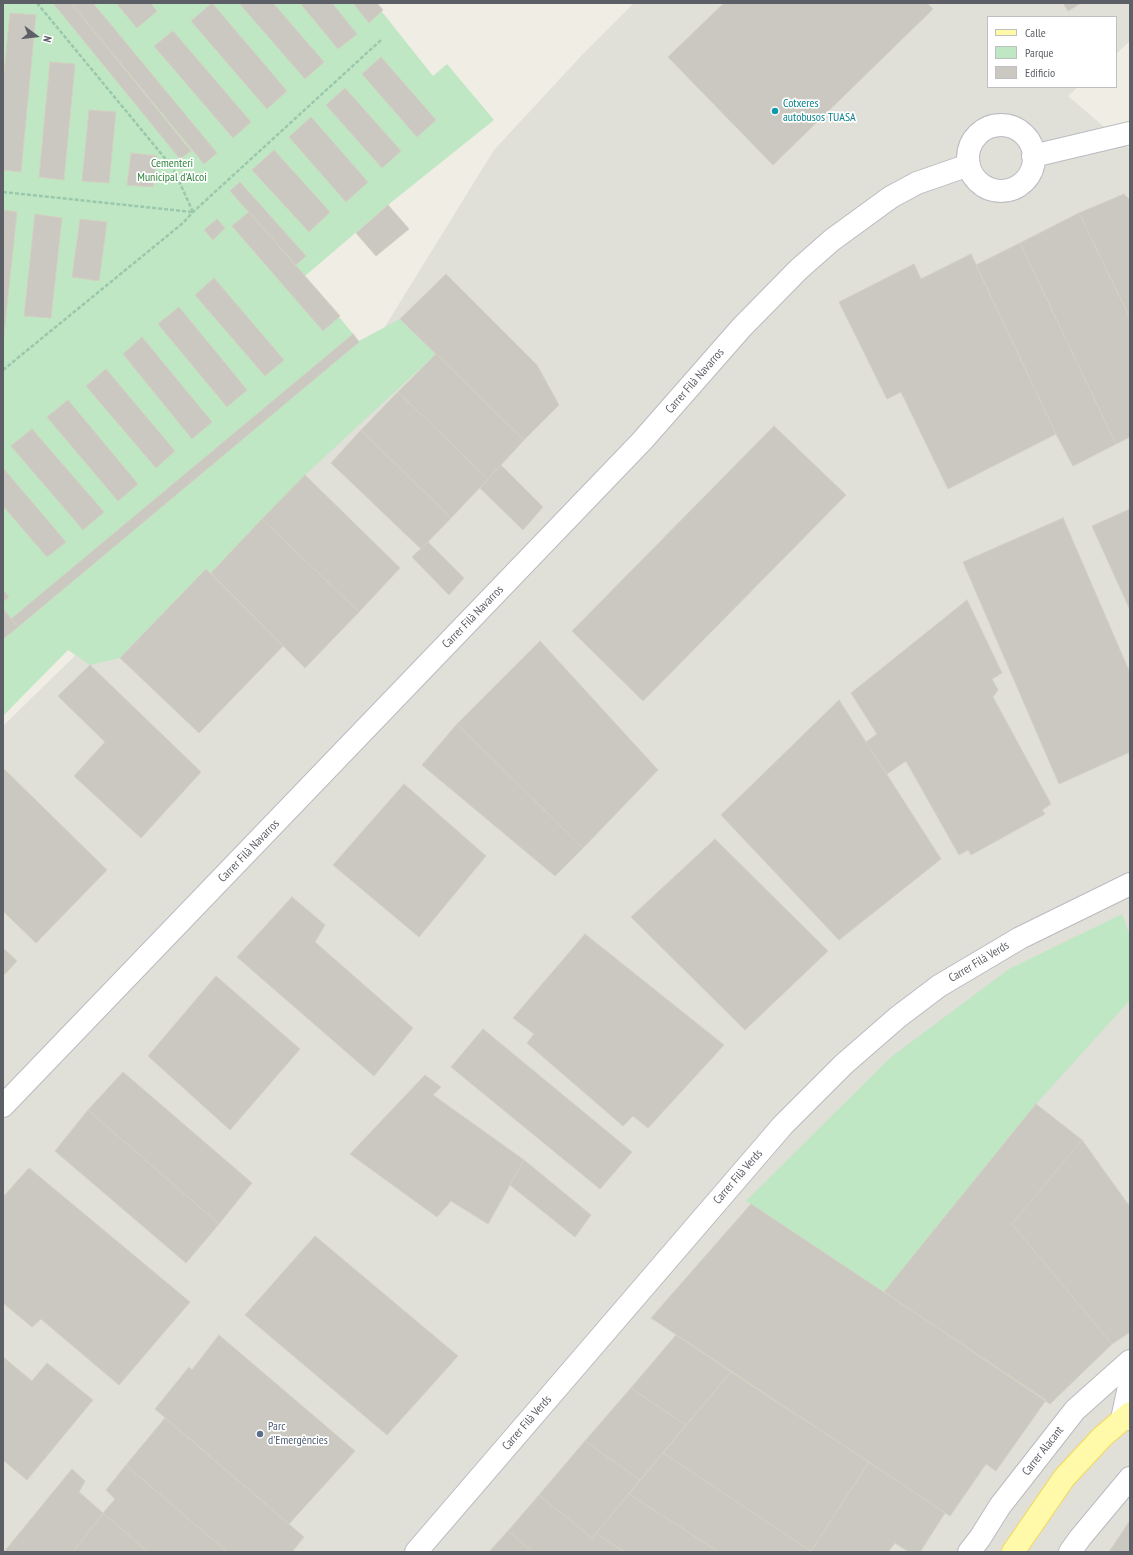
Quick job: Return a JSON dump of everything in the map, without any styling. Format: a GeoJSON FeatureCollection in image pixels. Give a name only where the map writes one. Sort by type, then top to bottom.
{"type":"FeatureCollection","features":[{"type":"Feature","properties":{"kind":"main road"},"geometry":{"type":"LineString","coordinates":[[1013,1552],[1064,1478],[1102,1437],[1127,1417]]}},
{"type":"Feature","properties":{"kind":"street"},"geometry":{"type":"LineString","coordinates":[[997,125],[1017,129],[1025,136],[1031,146],[1033,156],[1029,175],[1015,188],[1005,190],[995,190],[978,182],[968,165],[968,154],[971,144],[977,135],[986,128],[997,125]]}},
{"type":"Feature","properties":{"kind":"street"},"geometry":{"type":"LineString","coordinates":[[1033,156],[1130,133]]}},
{"type":"Feature","properties":{"kind":"street","name":"Carrer Filà Navarros"},"geometry":{"type":"LineString","coordinates":[[3,1106],[642,441],[742,327],[800,269],[832,240],[891,196],[917,182],[968,165]]}},
{"type":"Feature","properties":{"kind":"street","name":"Carrer Filà Verds"},"geometry":{"type":"LineString","coordinates":[[416,1552],[783,1125],[844,1064],[898,1017],[939,986],[1020,938],[1130,884]]}},
{"type":"Feature","properties":{"kind":"street","name":"Carrer Alacant"},"geometry":{"type":"LineString","coordinates":[[969,1552],[980,1538],[1000,1506],[1075,1410],[1130,1361]]}},
{"type":"Feature","properties":{"kind":"street"},"geometry":{"type":"LineString","coordinates":[[1127,1417],[1130,1382]]}},
{"type":"Feature","properties":{"kind":"street"},"geometry":{"type":"LineString","coordinates":[[1070,1552],[1130,1478]]}},
{"type":"Feature","properties":{"kind":"path"},"geometry":{"type":"LineString","coordinates":[[37,3],[172,168],[192,212]]}},
{"type":"Feature","properties":{"kind":"path"},"geometry":{"type":"LineString","coordinates":[[3,370],[183,223],[192,212],[381,40]]}},
{"type":"Feature","properties":{"kind":"path"},"geometry":{"type":"LineString","coordinates":[[3,192],[192,212]]}},
{"type":"Feature","properties":{"kind":"shaded area"},"geometry":{"type":"Polygon","coordinates":[[[634,3],[1130,3],[1130,41],[1117,53],[1117,16],[987,16],[987,88],[1077,88],[1068,96],[1130,149],[1130,1552],[3,1552],[3,726],[344,393],[494,150],[582,55],[634,3]]]}},
{"type":"Feature","properties":{"kind":"green space","name":"Cementeri Municipal d'Alcoi"},"geometry":{"type":"Polygon","coordinates":[[[3,3],[375,3],[433,76],[447,64],[494,120],[388,205],[305,276],[359,341],[400,319],[436,354],[305,475],[211,573],[206,570],[120,658],[90,665],[68,650],[3,716],[3,3]]]}},
{"type":"Feature","properties":{"kind":"green space"},"geometry":{"type":"Polygon","coordinates":[[[1122,914],[1130,935],[1130,1000],[1036,1104],[884,1292],[746,1201],[891,1057],[1009,969],[1122,914]]]}},
{"type":"Feature","properties":{"kind":"building"},"geometry":{"type":"Polygon","coordinates":[[[53,3],[71,3],[191,151],[180,159],[53,3]]]}},
{"type":"Feature","properties":{"kind":"building"},"geometry":{"type":"Polygon","coordinates":[[[71,3],[93,3],[217,153],[204,164],[71,3]]]}},
{"type":"Feature","properties":{"kind":"building"},"geometry":{"type":"Polygon","coordinates":[[[116,3],[150,3],[157,11],[137,28],[116,3]]]}},
{"type":"Feature","properties":{"kind":"building"},"geometry":{"type":"Polygon","coordinates":[[[212,3],[287,91],[267,109],[191,21],[212,3]]]}},
{"type":"Feature","properties":{"kind":"building"},"geometry":{"type":"Polygon","coordinates":[[[239,3],[273,3],[324,62],[305,79],[239,3]]]}},
{"type":"Feature","properties":{"kind":"building"},"geometry":{"type":"Polygon","coordinates":[[[300,3],[332,3],[357,34],[338,49],[300,3]]]}},
{"type":"Feature","properties":{"kind":"building"},"geometry":{"type":"Polygon","coordinates":[[[353,3],[377,3],[383,10],[369,23],[353,3]]]}},
{"type":"Feature","properties":{"kind":"building","name":"Cotxeres autobusos TUASA"},"geometry":{"type":"Polygon","coordinates":[[[724,3],[927,3],[933,9],[773,165],[668,57],[724,3]]]}},
{"type":"Feature","properties":{"kind":"building"},"geometry":{"type":"Polygon","coordinates":[[[1063,3],[1081,3],[1068,11],[1063,3]]]}},
{"type":"Feature","properties":{"kind":"building"},"geometry":{"type":"Polygon","coordinates":[[[10,13],[36,15],[21,172],[3,170],[3,83],[10,13]]]}},
{"type":"Feature","properties":{"kind":"building"},"geometry":{"type":"Polygon","coordinates":[[[173,31],[251,122],[233,138],[154,46],[173,31]]]}},
{"type":"Feature","properties":{"kind":"building"},"geometry":{"type":"Polygon","coordinates":[[[381,57],[436,120],[417,137],[362,74],[381,57]]]}},
{"type":"Feature","properties":{"kind":"building"},"geometry":{"type":"Polygon","coordinates":[[[50,62],[75,64],[64,180],[39,177],[50,62]]]}},
{"type":"Feature","properties":{"kind":"building"},"geometry":{"type":"Polygon","coordinates":[[[345,88],[401,151],[382,168],[326,105],[345,88]]]}},
{"type":"Feature","properties":{"kind":"building"},"geometry":{"type":"Polygon","coordinates":[[[89,110],[116,112],[109,183],[82,181],[89,110]]]}},
{"type":"Feature","properties":{"kind":"building"},"geometry":{"type":"Polygon","coordinates":[[[311,117],[368,182],[346,202],[289,137],[311,117]]]}},
{"type":"Feature","properties":{"kind":"building"},"geometry":{"type":"Polygon","coordinates":[[[274,150],[330,212],[309,232],[252,170],[274,150]]]}},
{"type":"Feature","properties":{"kind":"building"},"geometry":{"type":"Polygon","coordinates":[[[131,153],[157,156],[153,187],[127,185],[131,153]]]}},
{"type":"Feature","properties":{"kind":"building"},"geometry":{"type":"Polygon","coordinates":[[[240,182],[306,256],[296,265],[230,191],[240,182]]]}},
{"type":"Feature","properties":{"kind":"building"},"geometry":{"type":"Polygon","coordinates":[[[1124,194],[1130,200],[1130,318],[1079,213],[1124,194]]]}},
{"type":"Feature","properties":{"kind":"building"},"geometry":{"type":"Polygon","coordinates":[[[388,205],[409,229],[376,256],[356,233],[388,205]]]}},
{"type":"Feature","properties":{"kind":"building"},"geometry":{"type":"Polygon","coordinates":[[[3,210],[17,212],[3,344],[3,210]]]}},
{"type":"Feature","properties":{"kind":"building"},"geometry":{"type":"Polygon","coordinates":[[[249,212],[340,316],[323,331],[232,226],[249,212]]]}},
{"type":"Feature","properties":{"kind":"building"},"geometry":{"type":"Polygon","coordinates":[[[1079,213],[1130,318],[1130,437],[1116,444],[1020,243],[1079,213]]]}},
{"type":"Feature","properties":{"kind":"building"},"geometry":{"type":"Polygon","coordinates":[[[35,214],[62,218],[51,318],[24,316],[35,214]]]}},
{"type":"Feature","properties":{"kind":"building"},"geometry":{"type":"Polygon","coordinates":[[[80,219],[107,222],[99,281],[72,277],[80,219]]]}},
{"type":"Feature","properties":{"kind":"building"},"geometry":{"type":"Polygon","coordinates":[[[217,219],[225,228],[213,240],[204,230],[217,219]]]}},
{"type":"Feature","properties":{"kind":"building"},"geometry":{"type":"Polygon","coordinates":[[[1020,243],[1116,444],[1073,466],[1056,434],[976,265],[1020,243]]]}},
{"type":"Feature","properties":{"kind":"building"},"geometry":{"type":"Polygon","coordinates":[[[971,254],[1056,434],[948,489],[901,392],[887,399],[839,302],[914,264],[921,279],[971,254]]]}},
{"type":"Feature","properties":{"kind":"building"},"geometry":{"type":"Polygon","coordinates":[[[446,274],[537,365],[559,405],[524,440],[400,319],[446,274]]]}},
{"type":"Feature","properties":{"kind":"building"},"geometry":{"type":"Polygon","coordinates":[[[214,278],[284,360],[265,376],[195,295],[214,278]]]}},
{"type":"Feature","properties":{"kind":"building"},"geometry":{"type":"Polygon","coordinates":[[[179,307],[247,390],[227,407],[158,324],[179,307]]]}},
{"type":"Feature","properties":{"kind":"building"},"geometry":{"type":"Polygon","coordinates":[[[353,334],[359,342],[18,627],[11,619],[353,334]]]}},
{"type":"Feature","properties":{"kind":"building"},"geometry":{"type":"Polygon","coordinates":[[[142,337],[212,422],[192,439],[123,354],[142,337]]]}},
{"type":"Feature","properties":{"kind":"building"},"geometry":{"type":"Polygon","coordinates":[[[436,354],[524,440],[488,479],[398,392],[436,354]]]}},
{"type":"Feature","properties":{"kind":"building"},"geometry":{"type":"Polygon","coordinates":[[[106,369],[175,451],[156,468],[86,386],[106,369]]]}},
{"type":"Feature","properties":{"kind":"building"},"geometry":{"type":"Polygon","coordinates":[[[398,392],[488,479],[451,518],[361,430],[398,392]]]}},
{"type":"Feature","properties":{"kind":"building"},"geometry":{"type":"Polygon","coordinates":[[[68,400],[138,484],[118,501],[47,417],[68,400]]]}},
{"type":"Feature","properties":{"kind":"building"},"geometry":{"type":"Polygon","coordinates":[[[774,426],[846,495],[643,701],[572,631],[774,426]]]}},
{"type":"Feature","properties":{"kind":"building"},"geometry":{"type":"Polygon","coordinates":[[[32,429],[104,512],[83,530],[11,446],[32,429]]]}},
{"type":"Feature","properties":{"kind":"building"},"geometry":{"type":"Polygon","coordinates":[[[361,430],[451,518],[421,549],[331,463],[361,430]]]}},
{"type":"Feature","properties":{"kind":"building"},"geometry":{"type":"Polygon","coordinates":[[[501,465],[543,507],[523,530],[480,488],[501,465]]]}},
{"type":"Feature","properties":{"kind":"building"},"geometry":{"type":"Polygon","coordinates":[[[3,468],[66,542],[47,557],[3,506],[3,468]]]}},
{"type":"Feature","properties":{"kind":"building"},"geometry":{"type":"Polygon","coordinates":[[[305,475],[400,568],[359,612],[262,519],[305,475]]]}},
{"type":"Feature","properties":{"kind":"building"},"geometry":{"type":"Polygon","coordinates":[[[1130,509],[1130,610],[1092,526],[1130,509]]]}},
{"type":"Feature","properties":{"kind":"building"},"geometry":{"type":"Polygon","coordinates":[[[1063,518],[1130,673],[1130,752],[1059,784],[963,562],[1063,518]]]}},
{"type":"Feature","properties":{"kind":"building"},"geometry":{"type":"Polygon","coordinates":[[[262,519],[359,612],[305,668],[211,573],[262,519]]]}},
{"type":"Feature","properties":{"kind":"building"},"geometry":{"type":"Polygon","coordinates":[[[428,542],[464,578],[449,595],[412,557],[428,542]]]}},
{"type":"Feature","properties":{"kind":"building"},"geometry":{"type":"Polygon","coordinates":[[[206,569],[283,646],[199,733],[120,658],[206,569]]]}},
{"type":"Feature","properties":{"kind":"building"},"geometry":{"type":"Polygon","coordinates":[[[3,590],[9,597],[3,602],[3,590]]]}},
{"type":"Feature","properties":{"kind":"building"},"geometry":{"type":"Polygon","coordinates":[[[967,600],[1002,673],[992,679],[998,690],[993,697],[1051,804],[1042,810],[1045,814],[971,855],[968,850],[959,855],[906,761],[887,774],[866,742],[877,734],[851,693],[967,600]]]}},
{"type":"Feature","properties":{"kind":"building"},"geometry":{"type":"Polygon","coordinates":[[[3,609],[18,627],[3,639],[3,609]]]}},
{"type":"Feature","properties":{"kind":"building"},"geometry":{"type":"Polygon","coordinates":[[[540,641],[658,770],[583,848],[457,724],[540,641]]]}},
{"type":"Feature","properties":{"kind":"building"},"geometry":{"type":"Polygon","coordinates":[[[90,665],[201,772],[141,838],[74,776],[105,742],[58,696],[90,665]]]}},
{"type":"Feature","properties":{"kind":"building"},"geometry":{"type":"Polygon","coordinates":[[[839,700],[941,859],[839,940],[721,815],[839,700]]]}},
{"type":"Feature","properties":{"kind":"building"},"geometry":{"type":"Polygon","coordinates":[[[457,724],[583,848],[555,876],[422,765],[457,724]]]}},
{"type":"Feature","properties":{"kind":"building"},"geometry":{"type":"Polygon","coordinates":[[[3,768],[107,870],[36,943],[3,911],[3,768]]]}},
{"type":"Feature","properties":{"kind":"building"},"geometry":{"type":"Polygon","coordinates":[[[404,784],[486,856],[419,937],[333,865],[404,784]]]}},
{"type":"Feature","properties":{"kind":"building"},"geometry":{"type":"Polygon","coordinates":[[[715,839],[828,951],[745,1030],[631,917],[715,839]]]}},
{"type":"Feature","properties":{"kind":"building"},"geometry":{"type":"Polygon","coordinates":[[[292,897],[325,925],[315,942],[413,1028],[374,1076],[237,957],[292,897]]]}},
{"type":"Feature","properties":{"kind":"building"},"geometry":{"type":"Polygon","coordinates":[[[585,934],[724,1045],[648,1128],[633,1116],[623,1126],[527,1043],[534,1034],[513,1018],[585,934]]]}},
{"type":"Feature","properties":{"kind":"building"},"geometry":{"type":"Polygon","coordinates":[[[3,948],[17,961],[3,976],[3,948]]]}},
{"type":"Feature","properties":{"kind":"building"},"geometry":{"type":"Polygon","coordinates":[[[216,976],[300,1049],[230,1130],[148,1056],[216,976]]]}},
{"type":"Feature","properties":{"kind":"building"},"geometry":{"type":"Polygon","coordinates":[[[483,1029],[632,1152],[600,1189],[451,1067],[483,1029]]]}},
{"type":"Feature","properties":{"kind":"building"},"geometry":{"type":"Polygon","coordinates":[[[123,1072],[252,1183],[219,1224],[88,1110],[123,1072]]]}},
{"type":"Feature","properties":{"kind":"building"},"geometry":{"type":"Polygon","coordinates":[[[425,1075],[441,1087],[433,1095],[524,1160],[488,1224],[451,1201],[437,1217],[350,1154],[425,1075]]]}},
{"type":"Feature","properties":{"kind":"building"},"geometry":{"type":"Polygon","coordinates":[[[1036,1104],[1082,1140],[1012,1224],[1112,1344],[1050,1404],[884,1292],[1036,1104]]]}},
{"type":"Feature","properties":{"kind":"building"},"geometry":{"type":"Polygon","coordinates":[[[88,1110],[219,1224],[186,1263],[55,1151],[88,1110]]]}},
{"type":"Feature","properties":{"kind":"building"},"geometry":{"type":"Polygon","coordinates":[[[1082,1140],[1130,1207],[1130,1332],[1112,1344],[1012,1224],[1082,1140]]]}},
{"type":"Feature","properties":{"kind":"building"},"geometry":{"type":"Polygon","coordinates":[[[524,1160],[591,1215],[575,1237],[510,1185],[524,1160]]]}},
{"type":"Feature","properties":{"kind":"building"},"geometry":{"type":"Polygon","coordinates":[[[29,1168],[190,1302],[119,1385],[41,1319],[32,1327],[3,1303],[3,1197],[29,1168]]]}},
{"type":"Feature","properties":{"kind":"building"},"geometry":{"type":"Polygon","coordinates":[[[751,1204],[1046,1400],[996,1471],[986,1464],[950,1516],[651,1318],[751,1204]]]}},
{"type":"Feature","properties":{"kind":"building"},"geometry":{"type":"Polygon","coordinates":[[[315,1236],[458,1356],[387,1435],[245,1315],[315,1236]]]}},
{"type":"Feature","properties":{"kind":"building","name":"Parc d'Emergències"},"geometry":{"type":"Polygon","coordinates":[[[219,1335],[355,1451],[289,1524],[155,1409],[189,1367],[192,1370],[219,1335]]]}},
{"type":"Feature","properties":{"kind":"building"},"geometry":{"type":"Polygon","coordinates":[[[676,1335],[731,1372],[686,1425],[631,1388],[676,1335]]]}},
{"type":"Feature","properties":{"kind":"building"},"geometry":{"type":"Polygon","coordinates":[[[3,1357],[32,1381],[47,1363],[93,1400],[27,1480],[3,1460],[3,1357]]]}},
{"type":"Feature","properties":{"kind":"building"},"geometry":{"type":"Polygon","coordinates":[[[731,1372],[869,1462],[811,1551],[663,1453],[731,1372]]]}},
{"type":"Feature","properties":{"kind":"building"},"geometry":{"type":"Polygon","coordinates":[[[631,1388],[686,1425],[640,1480],[585,1441],[631,1388]]]}},
{"type":"Feature","properties":{"kind":"building"},"geometry":{"type":"Polygon","coordinates":[[[165,1418],[304,1537],[292,1552],[227,1552],[126,1465],[165,1418]]]}},
{"type":"Feature","properties":{"kind":"building"},"geometry":{"type":"Polygon","coordinates":[[[585,1441],[640,1480],[592,1538],[539,1495],[585,1441]]]}},
{"type":"Feature","properties":{"kind":"building"},"geometry":{"type":"Polygon","coordinates":[[[663,1453],[813,1552],[719,1552],[629,1494],[663,1453]]]}},
{"type":"Feature","properties":{"kind":"building"},"geometry":{"type":"Polygon","coordinates":[[[869,1462],[945,1513],[920,1552],[909,1552],[895,1543],[888,1552],[811,1551],[869,1462]]]}},
{"type":"Feature","properties":{"kind":"building"},"geometry":{"type":"Polygon","coordinates":[[[126,1465],[227,1552],[148,1552],[103,1513],[115,1499],[106,1490],[126,1465]]]}},
{"type":"Feature","properties":{"kind":"building"},"geometry":{"type":"Polygon","coordinates":[[[72,1469],[85,1481],[79,1492],[103,1513],[73,1552],[4,1552],[72,1469]]]}},
{"type":"Feature","properties":{"kind":"building"},"geometry":{"type":"Polygon","coordinates":[[[629,1494],[719,1552],[625,1552],[596,1533],[629,1494]]]}},
{"type":"Feature","properties":{"kind":"building"},"geometry":{"type":"Polygon","coordinates":[[[539,1495],[592,1538],[596,1533],[624,1552],[533,1552],[508,1531],[539,1495]]]}},
{"type":"Feature","properties":{"kind":"building"},"geometry":{"type":"Polygon","coordinates":[[[103,1513],[148,1552],[73,1552],[103,1513]]]}},
{"type":"Feature","properties":{"kind":"building"},"geometry":{"type":"Polygon","coordinates":[[[1130,1521],[1130,1552],[1109,1552],[1129,1522],[1130,1521]]]}},
{"type":"Feature","properties":{"kind":"building"},"geometry":{"type":"Polygon","coordinates":[[[508,1531],[533,1552],[489,1552],[508,1531]]]}},
{"type":"Feature","properties":{"kind":"place","name":"Cotxeres autobusos TUASA"},"geometry":{"type":"Point","coordinates":[775,111]}},
{"type":"Feature","properties":{"kind":"place","name":"Parc d'Emergències"},"geometry":{"type":"Point","coordinates":[260,1434]}}]}
